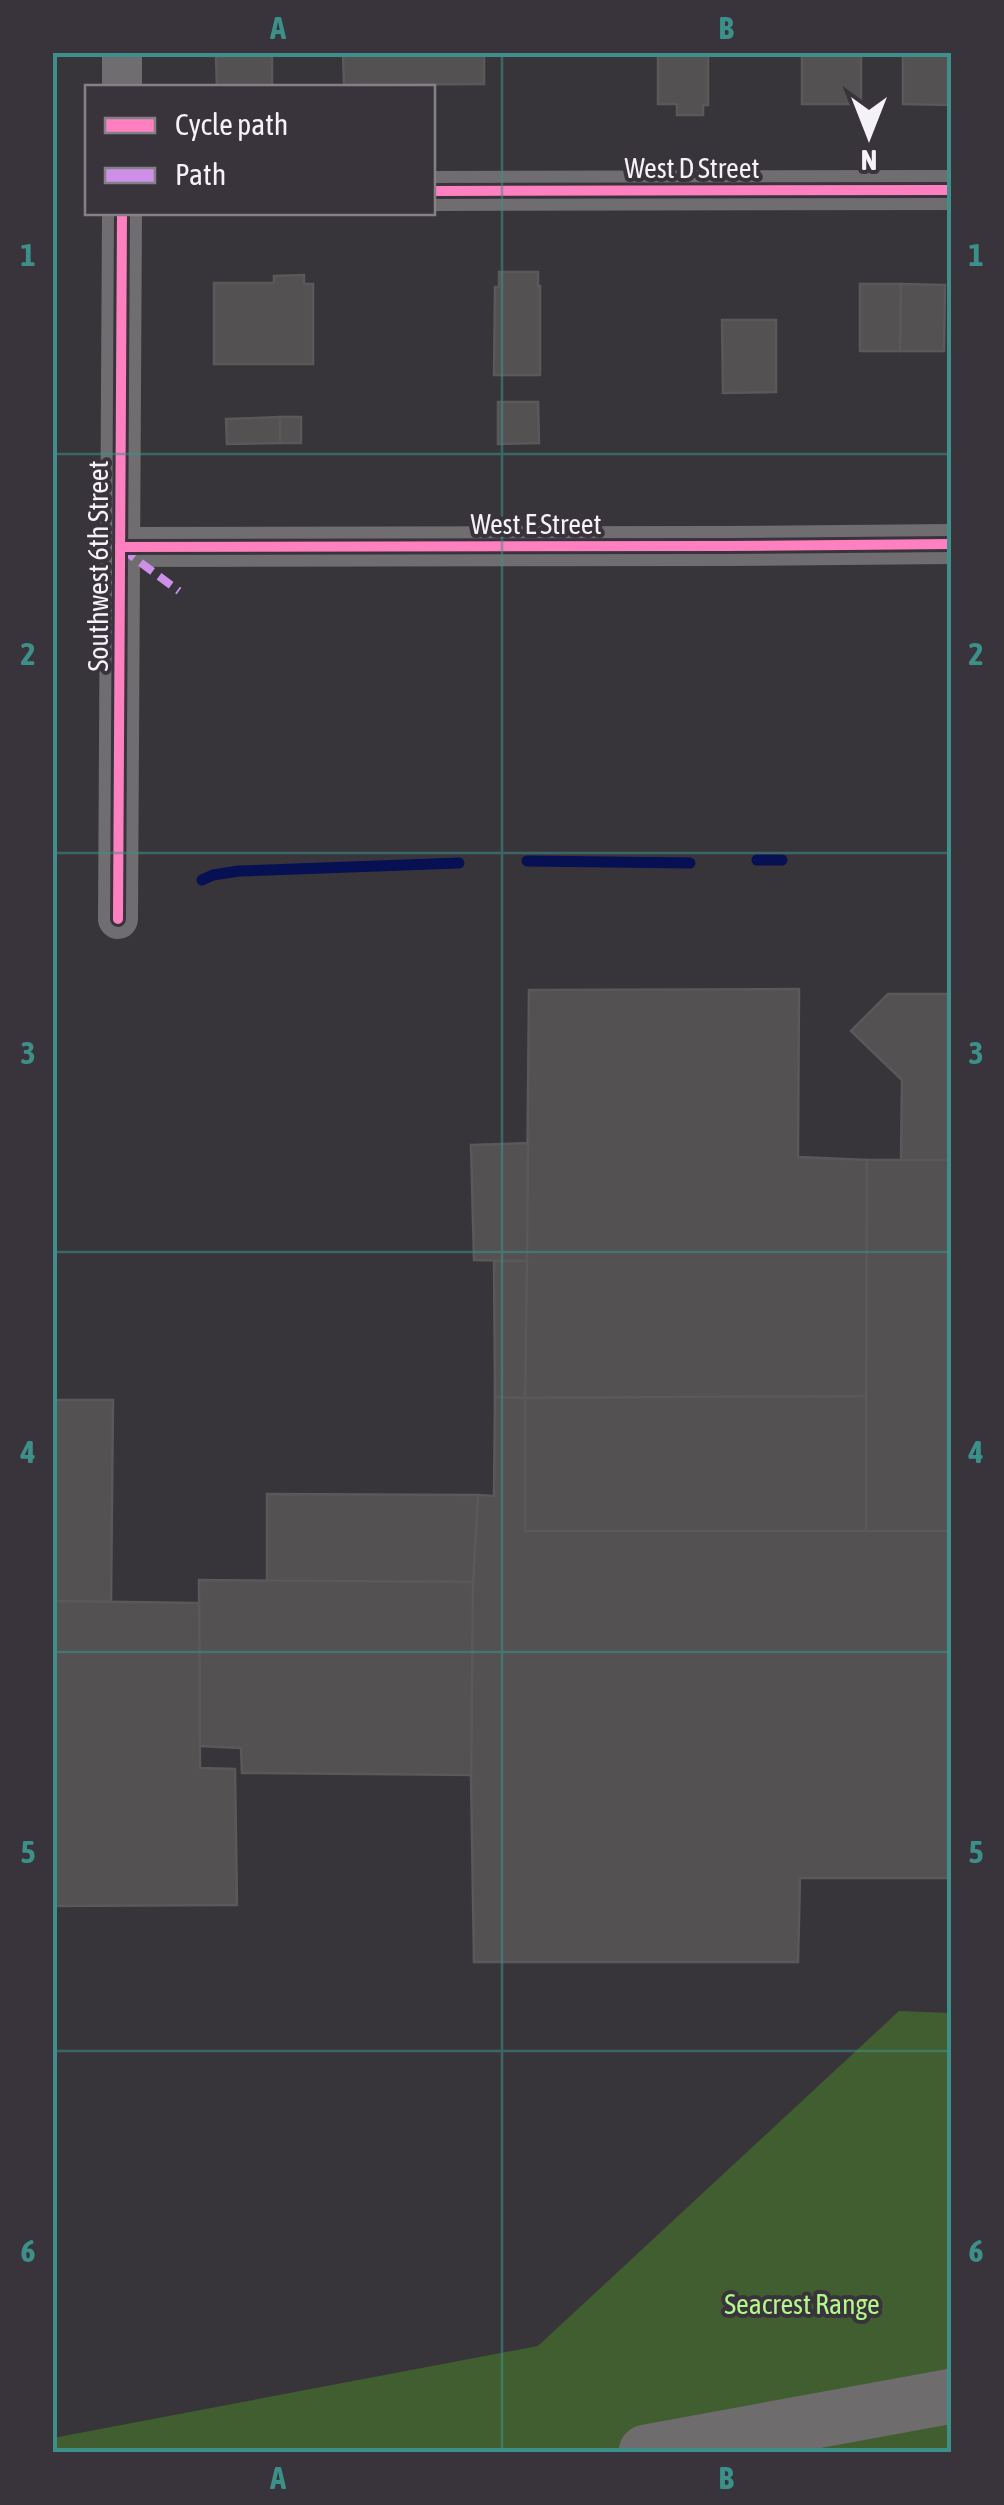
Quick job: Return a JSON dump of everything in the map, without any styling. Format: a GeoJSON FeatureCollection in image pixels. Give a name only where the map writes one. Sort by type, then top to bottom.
{"type":"FeatureCollection","features":[{"type":"Feature","properties":{"kind":"highway"},"geometry":{"type":"LineString","coordinates":[[646,2452],[952,2396]]}},
{"type":"Feature","properties":{"kind":"street"},"geometry":{"type":"LineString","coordinates":[[122,52],[122,85]]}},
{"type":"Feature","properties":{"kind":"street","name":"West D Street"},"geometry":{"type":"LineString","coordinates":[[435,191],[952,190]]}},
{"type":"Feature","properties":{"kind":"street","name":"Southwest 6th Street"},"geometry":{"type":"LineString","coordinates":[[118,919],[122,215]]}},
{"type":"Feature","properties":{"kind":"street","name":"West E Street"},"geometry":{"type":"LineString","coordinates":[[120,547],[952,544]]}},
{"type":"Feature","properties":{"kind":"green space","name":"Seacrest Range"},"geometry":{"type":"Polygon","coordinates":[[[899,2011],[951,2013],[951,2452],[53,2452],[53,2438],[538,2346],[899,2011]]]}},
{"type":"Feature","properties":{"kind":"building"},"geometry":{"type":"Polygon","coordinates":[[[210,52],[272,52],[272,85],[217,85],[216,56],[210,56],[210,52]]]}},
{"type":"Feature","properties":{"kind":"building"},"geometry":{"type":"Polygon","coordinates":[[[343,52],[484,52],[484,84],[344,85],[343,52]]]}},
{"type":"Feature","properties":{"kind":"building"},"geometry":{"type":"Polygon","coordinates":[[[658,52],[708,52],[708,105],[703,105],[703,115],[677,115],[677,104],[658,104],[658,52]]]}},
{"type":"Feature","properties":{"kind":"building"},"geometry":{"type":"Polygon","coordinates":[[[802,52],[861,52],[861,104],[802,104],[802,52]]]}},
{"type":"Feature","properties":{"kind":"building"},"geometry":{"type":"Polygon","coordinates":[[[903,52],[952,52],[952,105],[903,104],[903,52]]]}},
{"type":"Feature","properties":{"kind":"building"},"geometry":{"type":"Polygon","coordinates":[[[499,272],[538,272],[540,375],[494,375],[495,287],[499,287],[499,272]]]}},
{"type":"Feature","properties":{"kind":"building"},"geometry":{"type":"Polygon","coordinates":[[[304,275],[304,284],[313,284],[313,364],[214,364],[214,283],[274,283],[274,276],[304,275]]]}},
{"type":"Feature","properties":{"kind":"building"},"geometry":{"type":"Polygon","coordinates":[[[860,284],[901,284],[900,351],[860,351],[860,284]]]}},
{"type":"Feature","properties":{"kind":"building"},"geometry":{"type":"Polygon","coordinates":[[[901,284],[945,285],[944,351],[900,351],[901,284]]]}},
{"type":"Feature","properties":{"kind":"building"},"geometry":{"type":"Polygon","coordinates":[[[722,320],[776,320],[776,392],[723,393],[722,320]]]}},
{"type":"Feature","properties":{"kind":"building"},"geometry":{"type":"Polygon","coordinates":[[[498,402],[538,402],[539,443],[498,444],[498,402]]]}},
{"type":"Feature","properties":{"kind":"building"},"geometry":{"type":"Polygon","coordinates":[[[280,417],[301,417],[301,443],[280,443],[280,417]]]}},
{"type":"Feature","properties":{"kind":"building"},"geometry":{"type":"Polygon","coordinates":[[[280,417],[280,443],[227,444],[226,419],[280,417]]]}},
{"type":"Feature","properties":{"kind":"building"},"geometry":{"type":"Polygon","coordinates":[[[799,989],[798,1157],[867,1160],[866,1396],[525,1398],[529,990],[799,989]]]}},
{"type":"Feature","properties":{"kind":"building"},"geometry":{"type":"Polygon","coordinates":[[[888,994],[952,994],[952,1160],[901,1160],[902,1080],[851,1031],[888,994]]]}},
{"type":"Feature","properties":{"kind":"building"},"geometry":{"type":"Polygon","coordinates":[[[528,1143],[527,1261],[474,1260],[471,1145],[528,1143]]]}},
{"type":"Feature","properties":{"kind":"building"},"geometry":{"type":"Polygon","coordinates":[[[867,1160],[952,1160],[952,1531],[866,1531],[867,1160]]]}},
{"type":"Feature","properties":{"kind":"building"},"geometry":{"type":"Polygon","coordinates":[[[494,1261],[527,1261],[525,1398],[495,1397],[494,1261]]]}},
{"type":"Feature","properties":{"kind":"building"},"geometry":{"type":"Polygon","coordinates":[[[866,1396],[866,1531],[525,1531],[525,1398],[866,1396]]]}},
{"type":"Feature","properties":{"kind":"building"},"geometry":{"type":"Polygon","coordinates":[[[495,1397],[525,1398],[525,1531],[952,1531],[952,1878],[800,1878],[798,1962],[474,1962],[473,1582],[478,1495],[494,1496],[495,1397]]]}},
{"type":"Feature","properties":{"kind":"building"},"geometry":{"type":"Polygon","coordinates":[[[52,1400],[113,1400],[111,1602],[52,1601],[52,1400]]]}},
{"type":"Feature","properties":{"kind":"building"},"geometry":{"type":"Polygon","coordinates":[[[267,1494],[478,1495],[473,1582],[267,1581],[267,1494]]]}},
{"type":"Feature","properties":{"kind":"building"},"geometry":{"type":"Polygon","coordinates":[[[199,1580],[473,1582],[471,1775],[242,1773],[241,1748],[200,1746],[199,1580]]]}},
{"type":"Feature","properties":{"kind":"building"},"geometry":{"type":"Polygon","coordinates":[[[52,1601],[199,1603],[200,1768],[235,1769],[237,1905],[52,1906],[52,1601]]]}},
{"type":"Feature","properties":{"kind":"waterway"},"geometry":{"type":"LineString","coordinates":[[757,860],[782,860]]}},
{"type":"Feature","properties":{"kind":"waterway"},"geometry":{"type":"LineString","coordinates":[[527,861],[690,863]]}},
{"type":"Feature","properties":{"kind":"waterway"},"geometry":{"type":"LineString","coordinates":[[202,880],[239,871],[459,863]]}},
{"type":"Feature","properties":{"kind":"marked path"},"geometry":{"type":"LineString","coordinates":[[122,549],[179,591]]}},
{"type":"Feature","properties":{"kind":"cycle path"},"geometry":{"type":"LineString","coordinates":[[435,191],[952,190]]}},
{"type":"Feature","properties":{"kind":"cycle path"},"geometry":{"type":"LineString","coordinates":[[118,919],[122,215]]}},
{"type":"Feature","properties":{"kind":"cycle path"},"geometry":{"type":"LineString","coordinates":[[120,547],[952,544]]}}]}
